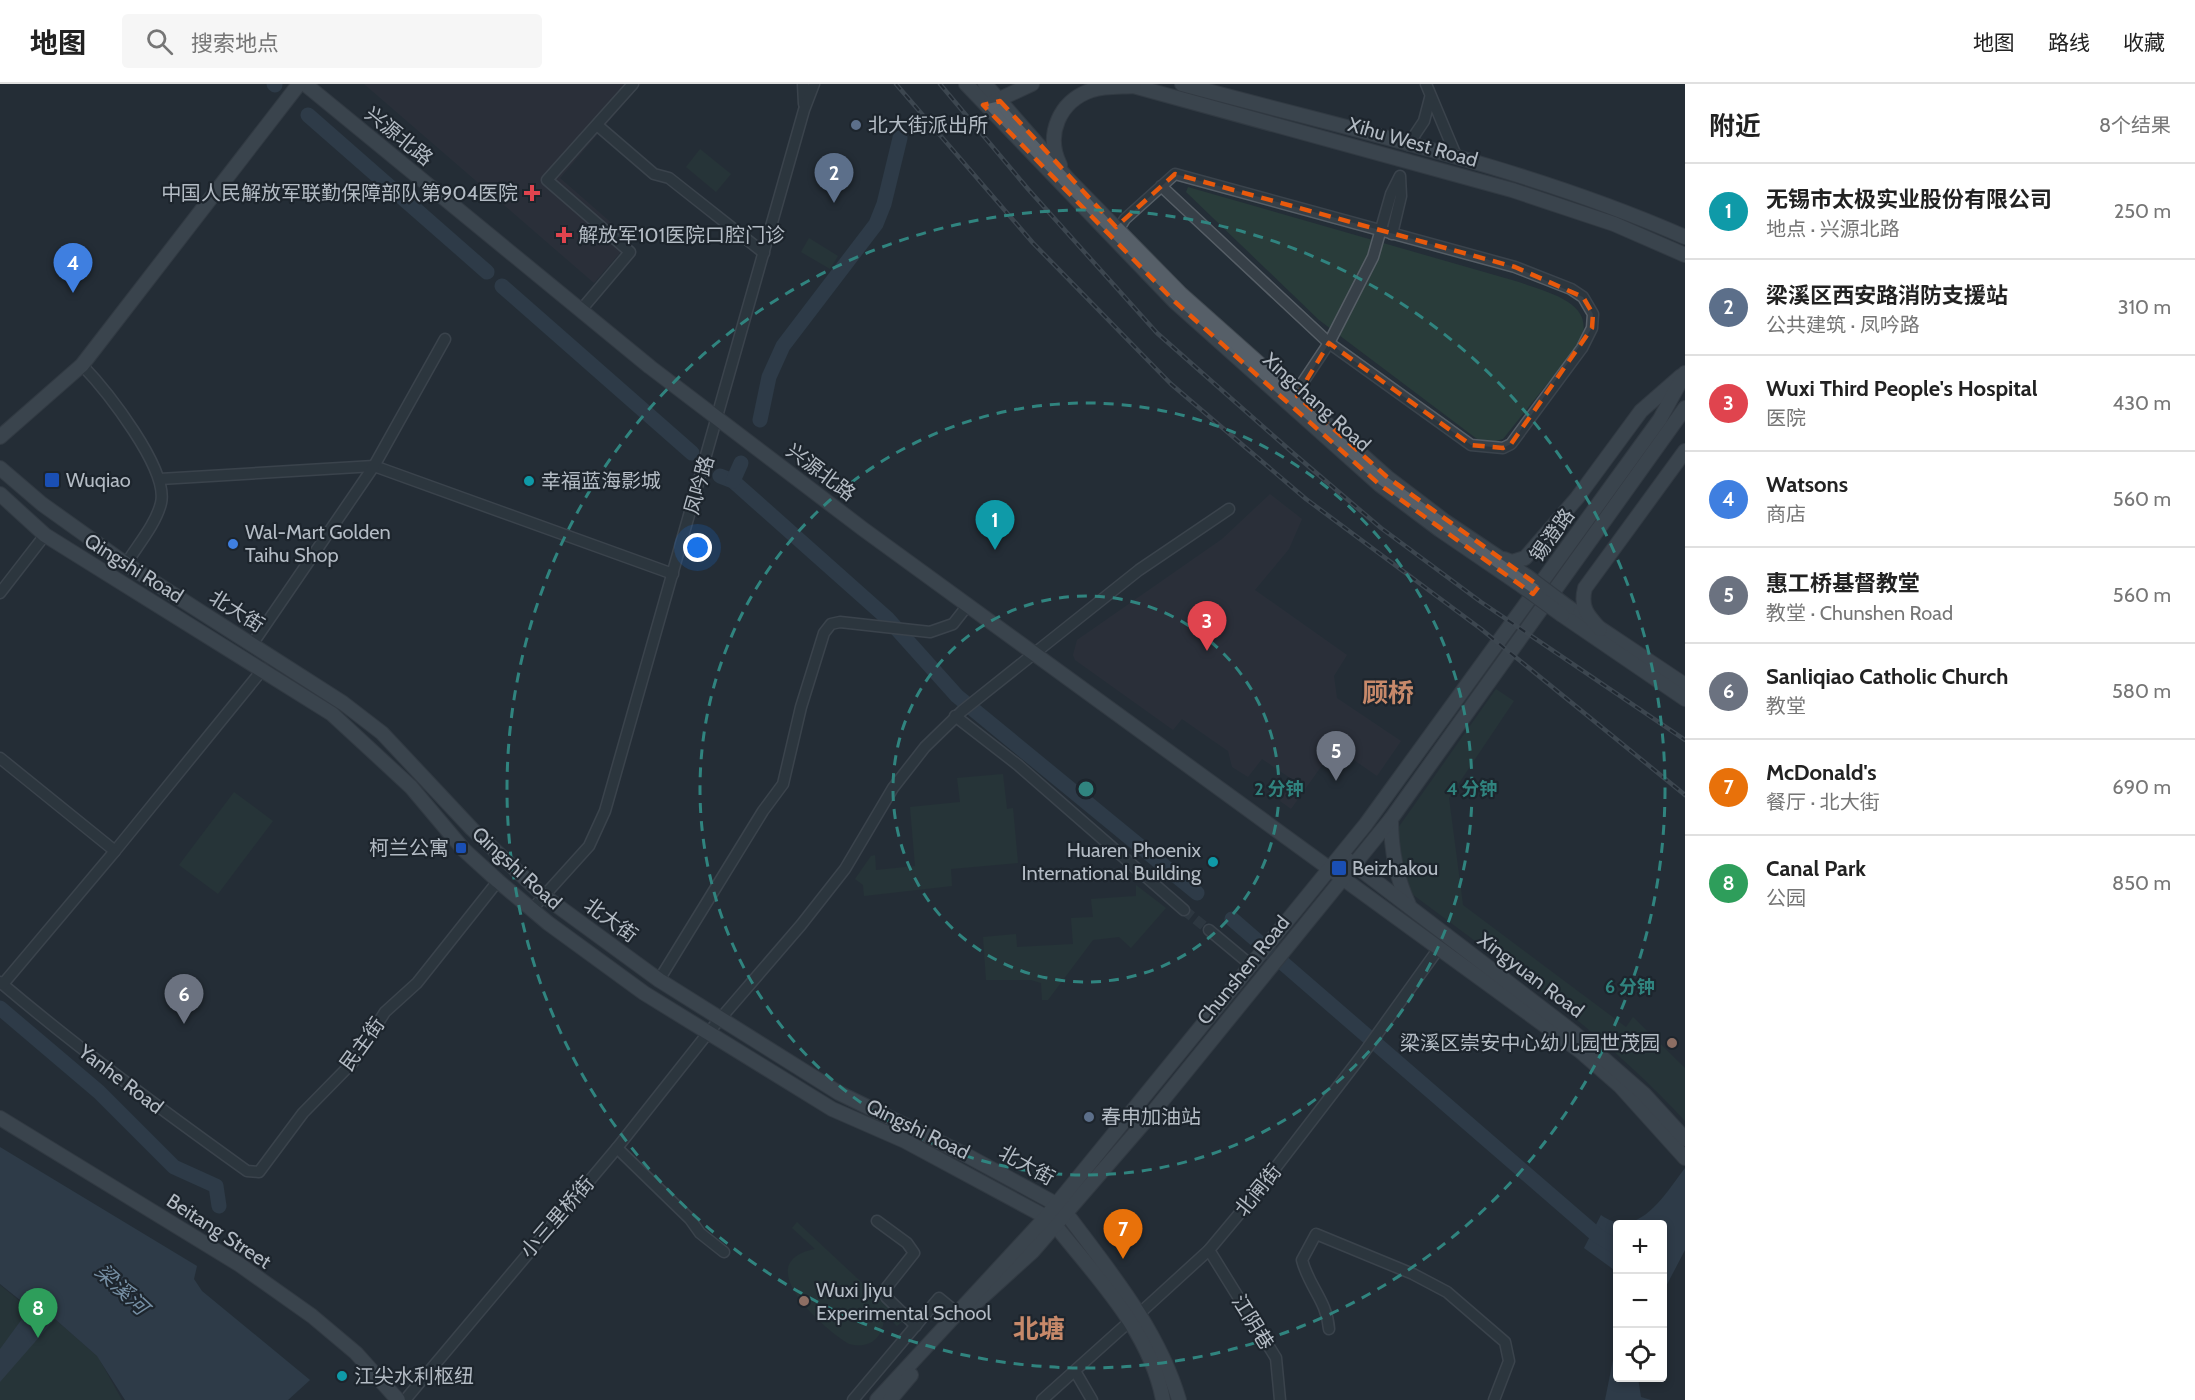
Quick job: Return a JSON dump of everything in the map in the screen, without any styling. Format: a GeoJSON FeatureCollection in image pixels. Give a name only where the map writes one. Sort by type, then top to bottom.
{"type":"FeatureCollection","features":[{"type":"Feature","properties":{"kind":"main road"},"geometry":{"type":"LineString","coordinates":[[0,437],[82,365],[298,84]]}},
{"type":"Feature","properties":{"kind":"main road","name":"兴源北路"},"geometry":{"type":"LineString","coordinates":[[306,84],[580,310],[718,418],[968,605],[1331,867],[1580,1051],[1680,1143]]}},
{"type":"Feature","properties":{"kind":"main road","name":"Xingchang Road"},"geometry":{"type":"LineString","coordinates":[[966,84],[983,105],[1174,301],[1240,361],[1380,485],[1440,530],[1525,581]]}},
{"type":"Feature","properties":{"kind":"main road"},"geometry":{"type":"LineString","coordinates":[[989,85],[983,105],[1000,101],[1014,91],[1032,84]]}},
{"type":"Feature","properties":{"kind":"main road","name":"Xihu West Road"},"geometry":{"type":"LineString","coordinates":[[1182,84],[1252,110],[1405,160],[1574,209],[1685,255]]}},
{"type":"Feature","properties":{"kind":"main road","name":"Xingchang Road"},"geometry":{"type":"LineString","coordinates":[[989,85],[1000,101],[1069,180],[1181,294],[1387,477],[1685,699]]}},
{"type":"Feature","properties":{"kind":"main road","name":"Xihu West Road"},"geometry":{"type":"LineString","coordinates":[[1069,180],[1059,163],[1053,143],[1058,118],[1080,95],[1095,89],[1130,85],[1252,110],[1457,158],[1563,188],[1685,237]]}},
{"type":"Feature","properties":{"kind":"main road"},"geometry":{"type":"LineString","coordinates":[[1496,556],[1512,562],[1526,558],[1577,498],[1641,411],[1685,373]]}},
{"type":"Feature","properties":{"kind":"main road","name":"锡澄路"},"geometry":{"type":"LineString","coordinates":[[1445,716],[1660,419],[1685,373]]}},
{"type":"Feature","properties":{"kind":"main road","name":"锡澄路"},"geometry":{"type":"LineString","coordinates":[[1591,536],[1673,428],[1685,408]]}},
{"type":"Feature","properties":{"kind":"main road"},"geometry":{"type":"LineString","coordinates":[[1600,628],[1586,613],[1582,600],[1585,588],[1685,451]]}},
{"type":"Feature","properties":{"kind":"main road","name":"北大街"},"geometry":{"type":"LineString","coordinates":[[0,468],[42,504],[126,564],[253,643],[382,733],[472,829],[544,896],[659,980],[839,1093],[966,1155],[1061,1209],[1170,1370],[1179,1400]]}},
{"type":"Feature","properties":{"kind":"main road","name":"Qingshi Road"},"geometry":{"type":"LineString","coordinates":[[0,494],[45,535],[332,714],[411,787],[464,850],[498,881],[554,927],[644,993],[832,1109],[905,1142],[1050,1221]]}},
{"type":"Feature","properties":{"kind":"main road","name":"Chunshen Road"},"geometry":{"type":"LineString","coordinates":[[877,1400],[956,1312],[1050,1221],[1149,1117],[1391,819],[1591,536]]}},
{"type":"Feature","properties":{"kind":"main road","name":"Xingchang Road"},"geometry":{"type":"LineString","coordinates":[[1565,611],[1600,628],[1685,685]]}},
{"type":"Feature","properties":{"kind":"main road","name":"Chunshen Road"},"geometry":{"type":"LineString","coordinates":[[1061,1209],[1341,855],[1445,716]]}},
{"type":"Feature","properties":{"kind":"main road"},"geometry":{"type":"LineString","coordinates":[[1391,819],[1394,860],[1399,883],[1410,907]]}},
{"type":"Feature","properties":{"kind":"main road","name":"Xingyuan Road"},"geometry":{"type":"LineString","coordinates":[[1341,855],[1590,1046],[1644,1094],[1680,1143]]}},
{"type":"Feature","properties":{"kind":"main road","name":"Beitang Street"},"geometry":{"type":"LineString","coordinates":[[0,1118],[240,1265],[356,1353],[398,1400]]}},
{"type":"Feature","properties":{"kind":"main road"},"geometry":{"type":"LineString","coordinates":[[1680,1143],[1685,1158]]}},
{"type":"Feature","properties":{"kind":"main road"},"geometry":{"type":"LineString","coordinates":[[1050,1221],[1135,1317],[1152,1360],[1163,1400]]}},
{"type":"Feature","properties":{"kind":"main road","name":"Chunshen Road"},"geometry":{"type":"LineString","coordinates":[[890,1400],[961,1317],[1033,1251],[1050,1221]]}},
{"type":"Feature","properties":{"kind":"street"},"geometry":{"type":"LineString","coordinates":[[580,310],[630,252],[547,180],[633,84]]}},
{"type":"Feature","properties":{"kind":"street"},"geometry":{"type":"LineString","coordinates":[[803,84],[804,110]]}},
{"type":"Feature","properties":{"kind":"street"},"geometry":{"type":"LineString","coordinates":[[804,110],[814,84]]}},
{"type":"Feature","properties":{"kind":"street"},"geometry":{"type":"LineString","coordinates":[[1426,84],[1457,158]]}},
{"type":"Feature","properties":{"kind":"street"},"geometry":{"type":"LineString","coordinates":[[1408,145],[1424,120],[1430,98]]}},
{"type":"Feature","properties":{"kind":"street","name":"凤吟路"},"geometry":{"type":"LineString","coordinates":[[533,908],[590,846],[605,811],[804,110]]}},
{"type":"Feature","properties":{"kind":"street"},"geometry":{"type":"LineString","coordinates":[[597,125],[654,174],[669,178],[764,253]]}},
{"type":"Feature","properties":{"kind":"street"},"geometry":{"type":"LineString","coordinates":[[1295,394],[1329,343],[1387,233],[1401,196],[1400,176],[1405,160]]}},
{"type":"Feature","properties":{"kind":"street"},"geometry":{"type":"LineString","coordinates":[[1118,230],[1125,219],[1161,186],[1175,174],[1515,267],[1571,289],[1583,297],[1593,314],[1593,328],[1582,348],[1511,444],[1503,448],[1471,445],[1329,343],[1161,186]]}},
{"type":"Feature","properties":{"kind":"street"},"geometry":{"type":"LineString","coordinates":[[253,643],[374,466],[445,339]]}},
{"type":"Feature","properties":{"kind":"street"},"geometry":{"type":"LineString","coordinates":[[82,365],[106,393],[152,460],[160,479],[161,502],[154,519],[126,564]]}},
{"type":"Feature","properties":{"kind":"street"},"geometry":{"type":"LineString","coordinates":[[160,479],[374,466],[673,574]]}},
{"type":"Feature","properties":{"kind":"street","name":"小三里桥街"},"geometry":{"type":"LineString","coordinates":[[405,1400],[617,1148],[708,1033],[845,869],[893,788],[925,747],[958,714],[1139,570],[1229,509]]}},
{"type":"Feature","properties":{"kind":"street"},"geometry":{"type":"LineString","coordinates":[[0,593],[45,535]]}},
{"type":"Feature","properties":{"kind":"street"},"geometry":{"type":"LineString","coordinates":[[659,980],[763,811],[783,784],[801,706],[824,633],[831,624],[840,622],[914,630],[944,630],[953,624],[968,605]]}},
{"type":"Feature","properties":{"kind":"street"},"geometry":{"type":"LineString","coordinates":[[1,983],[115,851],[263,669]]}},
{"type":"Feature","properties":{"kind":"street"},"geometry":{"type":"LineString","coordinates":[[958,714],[1184,910]]}},
{"type":"Feature","properties":{"kind":"street"},"geometry":{"type":"LineString","coordinates":[[0,758],[115,851]]}},
{"type":"Feature","properties":{"kind":"street","name":"民主街"},"geometry":{"type":"LineString","coordinates":[[247,1172],[259,1172],[266,1166],[303,1113],[353,1062],[375,1025],[417,983],[498,881]]}},
{"type":"Feature","properties":{"kind":"street"},"geometry":{"type":"LineString","coordinates":[[1209,930],[1256,960]]}},
{"type":"Feature","properties":{"kind":"street","name":"北闸街"},"geometry":{"type":"LineString","coordinates":[[1042,1400],[1209,1250],[1250,1201],[1363,1054],[1439,948]]}},
{"type":"Feature","properties":{"kind":"street","name":"Yanhe Road"},"geometry":{"type":"LineString","coordinates":[[1,983],[63,1036],[247,1172]]}},
{"type":"Feature","properties":{"kind":"street"},"geometry":{"type":"LineString","coordinates":[[617,1148],[690,1219],[700,1233],[724,1252]]}},
{"type":"Feature","properties":{"kind":"street"},"geometry":{"type":"LineString","coordinates":[[877,1221],[907,1243],[914,1253],[887,1287],[886,1297],[916,1326]]}},
{"type":"Feature","properties":{"kind":"street"},"geometry":{"type":"LineString","coordinates":[[1329,1329],[1328,1310],[1307,1277],[1302,1260],[1316,1234],[1447,1292],[1505,1342],[1509,1361],[1494,1400]]}},
{"type":"Feature","properties":{"kind":"street","name":"江阴巷"},"geometry":{"type":"LineString","coordinates":[[1209,1250],[1276,1358],[1280,1400]]}},
{"type":"Feature","properties":{"kind":"street"},"geometry":{"type":"LineString","coordinates":[[853,1400],[939,1298],[956,1312]]}},
{"type":"Feature","properties":{"kind":"street"},"geometry":{"type":"LineString","coordinates":[[1075,1371],[1092,1400]]}},
{"type":"Feature","properties":{"kind":"highlighted area"},"geometry":{"type":"Polygon","coordinates":[[[1000,101],[1116,227],[1175,174],[1515,267],[1583,297],[1593,314],[1592,328],[1511,444],[1503,448],[1471,445],[1329,343],[1297,396],[1387,477],[1539,586],[1533,594],[1380,485],[1174,301],[983,105],[1000,101]]]}},
{"type":"Feature","properties":{"kind":"shaded area","name":"中国人民解放军联勤保障部队第904医院"},"geometry":{"type":"Polygon","coordinates":[[[364,84],[641,84],[560,178],[631,240],[594,283],[364,84]]]}},
{"type":"Feature","properties":{"kind":"shaded area"},"geometry":{"type":"Polygon","coordinates":[[[1270,494],[1302,519],[1289,549],[1255,590],[1347,655],[1334,676],[1337,698],[1401,741],[1377,776],[1335,747],[1291,809],[1280,801],[1293,780],[1262,759],[1248,777],[1232,767],[1228,751],[1182,719],[1173,730],[1075,660],[1073,655],[1077,640],[1222,539],[1270,494]]]}},
{"type":"Feature","properties":{"kind":"green space"},"geometry":{"type":"Polygon","coordinates":[[[700,149],[731,174],[716,192],[686,167],[700,149]]]}},
{"type":"Feature","properties":{"kind":"green space"},"geometry":{"type":"Polygon","coordinates":[[[1188,187],[1519,282],[1555,295],[1567,301],[1582,318],[1584,329],[1580,343],[1503,439],[1493,442],[1477,439],[1319,320],[1186,192],[1188,187]]]}},
{"type":"Feature","properties":{"kind":"green space"},"geometry":{"type":"Polygon","coordinates":[[[809,238],[838,256],[830,269],[801,252],[809,238]]]}},
{"type":"Feature","properties":{"kind":"green space"},"geometry":{"type":"Polygon","coordinates":[[[1496,689],[1514,701],[1449,798],[1463,905],[1626,1027],[1633,1017],[1685,1068],[1685,1121],[1622,1058],[1588,1029],[1412,894],[1404,874],[1398,828],[1496,689]]]}},
{"type":"Feature","properties":{"kind":"green space"},"geometry":{"type":"Polygon","coordinates":[[[1003,774],[1007,809],[1013,808],[1018,863],[951,869],[952,886],[864,896],[863,885],[855,879],[871,856],[875,855],[876,870],[915,866],[910,807],[960,802],[957,778],[1003,774]]]}},
{"type":"Feature","properties":{"kind":"green space"},"geometry":{"type":"Polygon","coordinates":[[[234,792],[273,821],[218,894],[179,865],[234,792]]]}},
{"type":"Feature","properties":{"kind":"green space"},"geometry":{"type":"Polygon","coordinates":[[[1136,885],[1166,908],[1131,948],[1119,937],[1093,940],[1048,1000],[1042,1000],[1041,983],[1031,980],[986,980],[983,937],[1016,934],[1017,947],[1073,944],[1071,918],[1093,917],[1091,899],[1136,896],[1136,885]]]}},
{"type":"Feature","properties":{"kind":"green space"},"geometry":{"type":"Polygon","coordinates":[[[797,1222],[903,1321],[897,1326],[884,1314],[884,1322],[876,1339],[864,1345],[849,1344],[823,1325],[797,1296],[789,1281],[788,1267],[796,1256],[815,1249],[792,1228],[797,1222]]]}},
{"type":"Feature","properties":{"kind":"green space"},"geometry":{"type":"Polygon","coordinates":[[[0,1285],[28,1308],[55,1319],[98,1357],[122,1400],[0,1400],[0,1285]]]}},
{"type":"Feature","properties":{"kind":"water","name":"梁溪河"},"geometry":{"type":"Polygon","coordinates":[[[0,1147],[197,1266],[194,1279],[202,1291],[310,1380],[288,1400],[125,1400],[97,1356],[55,1319],[0,1382],[0,1349],[30,1308],[0,1284],[0,1147]]]}},
{"type":"Feature","properties":{"kind":"water"},"geometry":{"type":"Polygon","coordinates":[[[1685,1168],[1685,1250],[1667,1284],[1667,1220],[1636,1220],[1649,1211],[1669,1190],[1685,1168]]]}},
{"type":"Feature","properties":{"kind":"water"},"geometry":{"type":"Polygon","coordinates":[[[1601,1215],[1613,1221],[1613,1269],[1584,1248],[1601,1215]]]}},
{"type":"Feature","properties":{"kind":"water"},"geometry":{"type":"Polygon","coordinates":[[[1613,1360],[1613,1382],[1639,1382],[1641,1397],[1651,1400],[1605,1400],[1613,1360]]]}},
{"type":"Feature","properties":{"kind":"waterway"},"geometry":{"type":"LineString","coordinates":[[308,115],[487,272]]}},
{"type":"Feature","properties":{"kind":"waterway"},"geometry":{"type":"LineString","coordinates":[[760,420],[769,377],[783,346],[876,224],[884,204],[900,138]]}},
{"type":"Feature","properties":{"kind":"waterway"},"geometry":{"type":"LineString","coordinates":[[502,286],[692,453]]}},
{"type":"Feature","properties":{"kind":"waterway"},"geometry":{"type":"LineString","coordinates":[[733,481],[741,463]]}},
{"type":"Feature","properties":{"kind":"waterway"},"geometry":{"type":"LineString","coordinates":[[720,476],[733,481],[887,618],[957,696],[1197,893]]}},
{"type":"Feature","properties":{"kind":"waterway"},"geometry":{"type":"LineString","coordinates":[[1232,919],[1598,1236],[1613,1245]]}},
{"type":"Feature","properties":{"kind":"waterway"},"geometry":{"type":"LineString","coordinates":[[0,1008],[99,1092],[174,1167],[216,1186],[219,1206]]}},
{"type":"Feature","properties":{"kind":"tunnel"},"geometry":{"type":"LineString","coordinates":[[1184,910],[1209,930]]}},
{"type":"Feature","properties":{"kind":"railway"},"geometry":{"type":"LineString","coordinates":[[896,84],[1033,243],[1171,384],[1306,499],[1481,629],[1685,795]]}},
{"type":"Feature","properties":{"kind":"railway"},"geometry":{"type":"LineString","coordinates":[[940,84],[1028,189],[1157,333],[1293,453],[1381,528],[1481,602],[1685,740]]}},
{"type":"Feature","properties":{"kind":"place","name":"北大街派出所"},"geometry":{"type":"Point","coordinates":[856,125]}},
{"type":"Feature","properties":{"kind":"place","name":"中国人民解放军联勤保障部队第904医院"},"geometry":{"type":"Point","coordinates":[532,193]}},
{"type":"Feature","properties":{"kind":"place","name":"梁溪区西安路消防支援站"},"geometry":{"type":"Point","coordinates":[834,203]}},
{"type":"Feature","properties":{"kind":"place","name":"解放军101医院口腔门诊"},"geometry":{"type":"Point","coordinates":[564,235]}},
{"type":"Feature","properties":{"kind":"place","name":"Watsons"},"geometry":{"type":"Point","coordinates":[73,293]}},
{"type":"Feature","properties":{"kind":"place","name":"Wuqiao"},"geometry":{"type":"Point","coordinates":[52,480]}},
{"type":"Feature","properties":{"kind":"place","name":"幸福蓝海影城"},"geometry":{"type":"Point","coordinates":[529,481]}},
{"type":"Feature","properties":{"kind":"place","name":"Wal-Mart Golden Taihu Shop"},"geometry":{"type":"Point","coordinates":[233,544]}},
{"type":"Feature","properties":{"kind":"place","name":"无锡市太极实业股份有限公司"},"geometry":{"type":"Point","coordinates":[995,550]}},
{"type":"Feature","properties":{"kind":"place","name":"Wuxi Third People's Hospital"},"geometry":{"type":"Point","coordinates":[1207,651]}},
{"type":"Feature","properties":{"kind":"place","name":"惠工桥基督教堂"},"geometry":{"type":"Point","coordinates":[1336,781]}},
{"type":"Feature","properties":{"kind":"place","name":"柯兰公寓"},"geometry":{"type":"Point","coordinates":[461,848]}},
{"type":"Feature","properties":{"kind":"place","name":"Huaren Phoenix International Building"},"geometry":{"type":"Point","coordinates":[1213,862]}},
{"type":"Feature","properties":{"kind":"place","name":"Beizhakou"},"geometry":{"type":"Point","coordinates":[1339,868]}},
{"type":"Feature","properties":{"kind":"place","name":"Sanliqiao Catholic Church"},"geometry":{"type":"Point","coordinates":[184,1024]}},
{"type":"Feature","properties":{"kind":"place","name":"梁溪区崇安中心幼儿园世茂园"},"geometry":{"type":"Point","coordinates":[1672,1043]}},
{"type":"Feature","properties":{"kind":"place","name":"春申加油站"},"geometry":{"type":"Point","coordinates":[1089,1117]}},
{"type":"Feature","properties":{"kind":"place","name":"McDonald's"},"geometry":{"type":"Point","coordinates":[1123,1259]}},
{"type":"Feature","properties":{"kind":"place","name":"Wuxi Jiyu Experimental School"},"geometry":{"type":"Point","coordinates":[804,1301]}},
{"type":"Feature","properties":{"kind":"place","name":"Canal Park"},"geometry":{"type":"Point","coordinates":[38,1338]}},
{"type":"Feature","properties":{"kind":"place","name":"江尖水利枢纽"},"geometry":{"type":"Point","coordinates":[342,1376]}},
{"type":"Feature","properties":{"kind":"district","name":"顾桥"},"geometry":{"type":"Point","coordinates":[1388,693]}},
{"type":"Feature","properties":{"kind":"district","name":"北塘"},"geometry":{"type":"Point","coordinates":[1039,1329]}}]}
